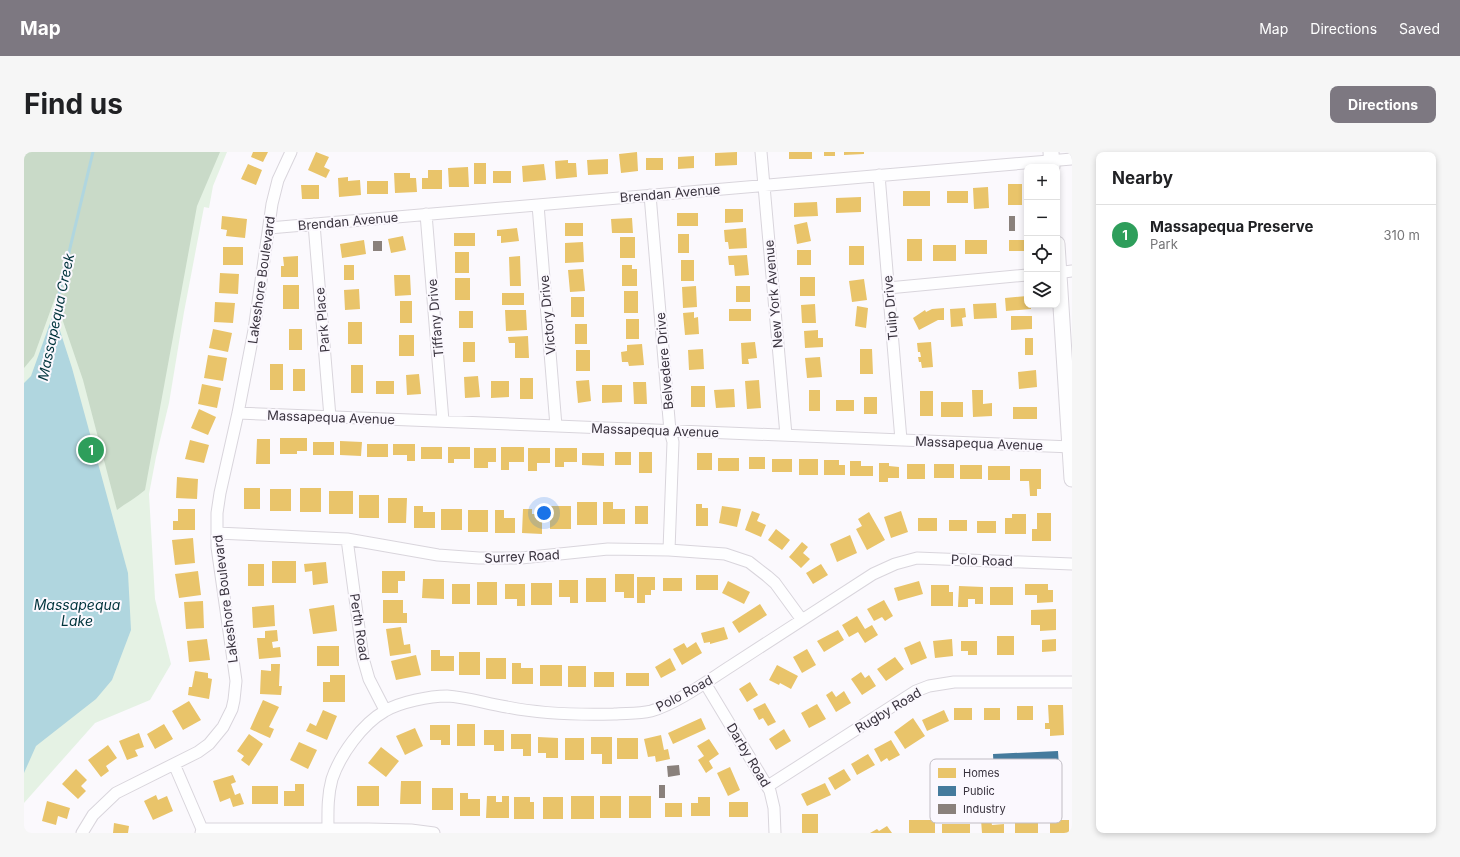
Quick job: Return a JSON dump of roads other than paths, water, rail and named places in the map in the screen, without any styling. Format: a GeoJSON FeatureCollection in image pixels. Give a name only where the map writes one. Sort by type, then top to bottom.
{"type":"FeatureCollection","features":[{"type":"Feature","properties":{"kind":"main road"},"geometry":{"type":"LineString","coordinates":[[1060,258],[1063,272],[1072,479]]}},
{"type":"Feature","properties":{"kind":"street","name":"Lakeshore Boulevard"},"geometry":{"type":"LineString","coordinates":[[82,833],[93,815],[116,793],[198,752],[217,736],[228,719],[234,700],[236,682],[217,547],[220,493],[238,413],[254,330],[275,190],[290,152]]}},
{"type":"Feature","properties":{"kind":"street","name":"New York Avenue"},"geometry":{"type":"LineString","coordinates":[[761,152],[786,435]]}},
{"type":"Feature","properties":{"kind":"street","name":"Brendan Avenue"},"geometry":{"type":"LineString","coordinates":[[269,228],[1072,159]]}},
{"type":"Feature","properties":{"kind":"street","name":"Tulip Drive"},"geometry":{"type":"LineString","coordinates":[[879,175],[901,440]]}},
{"type":"Feature","properties":{"kind":"street","name":"Belvedere Drive"},"geometry":{"type":"LineString","coordinates":[[650,195],[670,431],[673,442],[669,550]]}},
{"type":"Feature","properties":{"kind":"street","name":"Victory Drive"},"geometry":{"type":"LineString","coordinates":[[538,205],[556,426]]}},
{"type":"Feature","properties":{"kind":"street","name":"Tiffany Drive"},"geometry":{"type":"LineString","coordinates":[[426,214],[443,422]]}},
{"type":"Feature","properties":{"kind":"street","name":"Park Place"},"geometry":{"type":"LineString","coordinates":[[314,224],[330,417]]}},
{"type":"Feature","properties":{"kind":"street"},"geometry":{"type":"LineString","coordinates":[[888,288],[1024,275]]}},
{"type":"Feature","properties":{"kind":"street","name":"Massapequa Avenue"},"geometry":{"type":"LineString","coordinates":[[238,413],[1071,447]]}},
{"type":"Feature","properties":{"kind":"street","name":"Surrey Road"},"geometry":{"type":"LineString","coordinates":[[217,533],[347,539],[438,555],[480,558],[521,558],[608,549],[669,550],[725,554],[749,562],[775,583],[802,620]]}},
{"type":"Feature","properties":{"kind":"street","name":"Perth Road"},"geometry":{"type":"LineString","coordinates":[[347,539],[363,658],[369,679],[385,710]]}},
{"type":"Feature","properties":{"kind":"street","name":"Polo Road"},"geometry":{"type":"LineString","coordinates":[[328,831],[329,796],[332,780],[343,754],[359,734],[385,710],[407,702],[446,696],[549,713],[639,713],[665,706],[705,683],[873,574],[895,564],[917,558],[950,558],[1072,564]]}},
{"type":"Feature","properties":{"kind":"street","name":"Rugby Road"},"geometry":{"type":"LineString","coordinates":[[768,786],[916,692],[929,686],[954,682],[1072,682]]}},
{"type":"Feature","properties":{"kind":"street","name":"Darby Road"},"geometry":{"type":"LineString","coordinates":[[705,683],[768,786],[772,797],[775,833]]}},
{"type":"Feature","properties":{"kind":"street"},"geometry":{"type":"LineString","coordinates":[[174,764],[202,831],[328,831],[368,828],[411,830],[434,833]]}},
{"type":"Feature","properties":{"kind":"water","name":"Massapequa Lake"},"geometry":{"type":"Polygon","coordinates":[[[54,312],[72,368],[128,573],[131,630],[112,680],[96,699],[36,746],[24,773],[24,383],[31,376],[54,312]]]}},
{"type":"Feature","properties":{"kind":"waterway","name":"Massapequa Creek"},"geometry":{"type":"LineString","coordinates":[[54,315],[93,152]]}},
{"type":"Feature","properties":{"kind":"place","name":"Massapequa Preserve"},"geometry":{"type":"Point","coordinates":[91,450]}}]}
